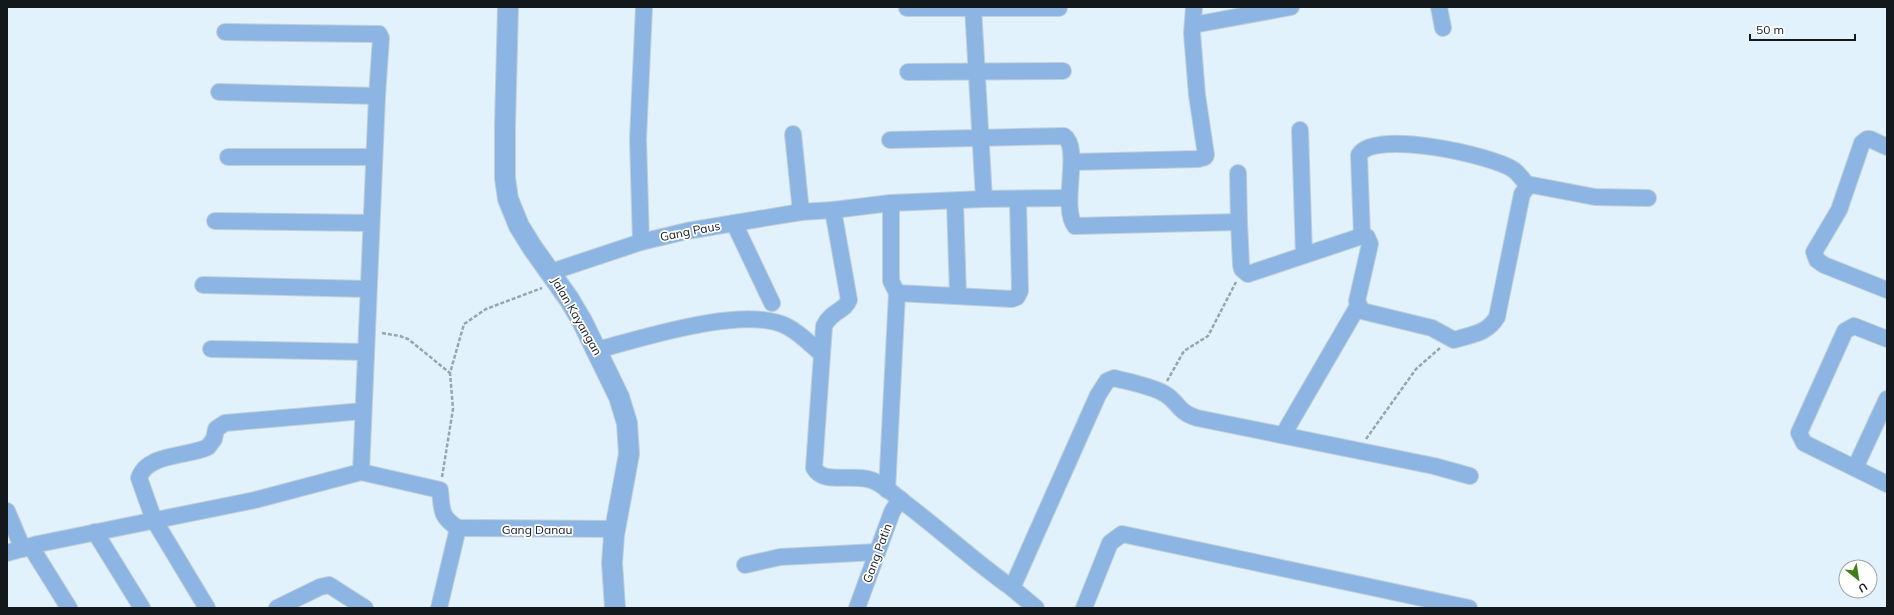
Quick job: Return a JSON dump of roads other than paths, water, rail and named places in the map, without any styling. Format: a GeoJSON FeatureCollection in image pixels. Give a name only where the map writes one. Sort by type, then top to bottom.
{"type":"FeatureCollection","features":[{"type":"Feature","properties":{"kind":"street","name":"Jalan Kayangan"},"geometry":{"type":"LineString","coordinates":[[508,7],[505,125],[505,178],[508,199],[519,226],[532,247],[555,277],[582,321],[597,350],[619,397],[629,433],[627,473],[615,529],[612,563],[615,608]]}},
{"type":"Feature","properties":{"kind":"street"},"geometry":{"type":"LineString","coordinates":[[641,242],[638,138],[644,7]]}},
{"type":"Feature","properties":{"kind":"street"},"geometry":{"type":"LineString","coordinates":[[1072,162],[1198,159],[1205,157],[1206,155],[1197,95],[1193,25],[1194,7]]}},
{"type":"Feature","properties":{"kind":"street"},"geometry":{"type":"LineString","coordinates":[[1193,25],[1291,7]]}},
{"type":"Feature","properties":{"kind":"street"},"geometry":{"type":"LineString","coordinates":[[1439,7],[1443,28]]}},
{"type":"Feature","properties":{"kind":"street"},"geometry":{"type":"LineString","coordinates":[[907,8],[1059,8]]}},
{"type":"Feature","properties":{"kind":"street"},"geometry":{"type":"LineString","coordinates":[[973,8],[984,199]]}},
{"type":"Feature","properties":{"kind":"street"},"geometry":{"type":"LineString","coordinates":[[225,32],[379,34],[382,39],[374,157],[361,472]]}},
{"type":"Feature","properties":{"kind":"street"},"geometry":{"type":"LineString","coordinates":[[908,72],[977,73],[1063,71]]}},
{"type":"Feature","properties":{"kind":"street"},"geometry":{"type":"LineString","coordinates":[[219,92],[377,96]]}},
{"type":"Feature","properties":{"kind":"street"},"geometry":{"type":"LineString","coordinates":[[1300,130],[1304,255]]}},
{"type":"Feature","properties":{"kind":"street"},"geometry":{"type":"LineString","coordinates":[[793,134],[802,212]]}},
{"type":"Feature","properties":{"kind":"street"},"geometry":{"type":"LineString","coordinates":[[890,140],[1064,136],[1069,141],[1072,162],[1069,198],[1072,220],[1078,227],[1239,222]]}},
{"type":"Feature","properties":{"kind":"street"},"geometry":{"type":"LineString","coordinates":[[1887,147],[1870,139],[1867,139],[1862,143],[1838,210],[1814,252],[1817,260],[1824,265],[1887,290]]}},
{"type":"Feature","properties":{"kind":"street"},"geometry":{"type":"LineString","coordinates":[[1362,236],[1359,155],[1364,149],[1375,146],[1419,145],[1461,151],[1514,171],[1528,186]]}},
{"type":"Feature","properties":{"kind":"street"},"geometry":{"type":"LineString","coordinates":[[228,157],[374,157]]}},
{"type":"Feature","properties":{"kind":"street"},"geometry":{"type":"LineString","coordinates":[[1238,173],[1242,269],[1248,274],[1362,236],[1367,238],[1370,244],[1357,301],[1358,306],[1362,311],[1432,328],[1454,340],[1485,331],[1492,325],[1497,317],[1522,194],[1528,186],[1532,185],[1595,197],[1648,198]]}},
{"type":"Feature","properties":{"kind":"street","name":"Gang Paus"},"geometry":{"type":"LineString","coordinates":[[555,277],[641,242],[687,231],[802,212],[891,203],[984,199],[1018,200],[1069,198]]}},
{"type":"Feature","properties":{"kind":"street"},"geometry":{"type":"LineString","coordinates":[[897,293],[1012,299],[1019,294],[1018,200]]}},
{"type":"Feature","properties":{"kind":"street"},"geometry":{"type":"LineString","coordinates":[[955,201],[958,296]]}},
{"type":"Feature","properties":{"kind":"street"},"geometry":{"type":"LineString","coordinates":[[886,490],[897,293],[891,281],[891,203]]}},
{"type":"Feature","properties":{"kind":"street"},"geometry":{"type":"LineString","coordinates":[[833,210],[849,300],[845,306],[836,311],[827,319],[824,326],[814,468],[818,474],[828,478],[863,477],[874,481],[900,499],[1036,608]]}},
{"type":"Feature","properties":{"kind":"street"},"geometry":{"type":"LineString","coordinates":[[215,221],[371,223]]}},
{"type":"Feature","properties":{"kind":"street"},"geometry":{"type":"LineString","coordinates":[[734,223],[772,303]]}},
{"type":"Feature","properties":{"kind":"street"},"geometry":{"type":"LineString","coordinates":[[203,285],[368,289]]}},
{"type":"Feature","properties":{"kind":"street"},"geometry":{"type":"LineString","coordinates":[[1283,436],[1358,306]]}},
{"type":"Feature","properties":{"kind":"street"},"geometry":{"type":"LineString","coordinates":[[597,350],[716,321],[762,320],[788,327],[822,354]]}},
{"type":"Feature","properties":{"kind":"street"},"geometry":{"type":"LineString","coordinates":[[1887,339],[1854,326],[1845,331],[1799,433],[1804,443],[1887,484]]}},
{"type":"Feature","properties":{"kind":"street"},"geometry":{"type":"LineString","coordinates":[[211,349],[366,352]]}},
{"type":"Feature","properties":{"kind":"street"},"geometry":{"type":"LineString","coordinates":[[1012,588],[1098,395],[1107,381],[1114,378],[1161,392],[1173,399],[1186,414],[1283,436],[1358,450],[1455,471],[1470,476]]}},
{"type":"Feature","properties":{"kind":"street"},"geometry":{"type":"LineString","coordinates":[[1855,468],[1887,399]]}},
{"type":"Feature","properties":{"kind":"street"},"geometry":{"type":"LineString","coordinates":[[207,608],[154,520],[139,478],[141,473],[150,463],[208,447],[214,439],[216,429],[225,423],[363,411]]}},
{"type":"Feature","properties":{"kind":"street"},"geometry":{"type":"LineString","coordinates":[[7,553],[96,532],[255,500],[361,472],[440,490],[445,519],[458,528],[439,608]]}},
{"type":"Feature","properties":{"kind":"street","name":"Gang Patin"},"geometry":{"type":"LineString","coordinates":[[857,608],[892,512],[900,499]]}},
{"type":"Feature","properties":{"kind":"street"},"geometry":{"type":"LineString","coordinates":[[7,511],[27,548],[69,608]]}},
{"type":"Feature","properties":{"kind":"street","name":"Gang Danau"},"geometry":{"type":"LineString","coordinates":[[458,528],[615,529]]}},
{"type":"Feature","properties":{"kind":"street"},"geometry":{"type":"LineString","coordinates":[[96,532],[142,608]]}},
{"type":"Feature","properties":{"kind":"street"},"geometry":{"type":"LineString","coordinates":[[1084,608],[1110,543],[1122,534],[1470,608]]}},
{"type":"Feature","properties":{"kind":"street"},"geometry":{"type":"LineString","coordinates":[[745,565],[780,557],[877,552]]}},
{"type":"Feature","properties":{"kind":"street"},"geometry":{"type":"LineString","coordinates":[[278,608],[320,587],[329,585],[364,608]]}}]}
